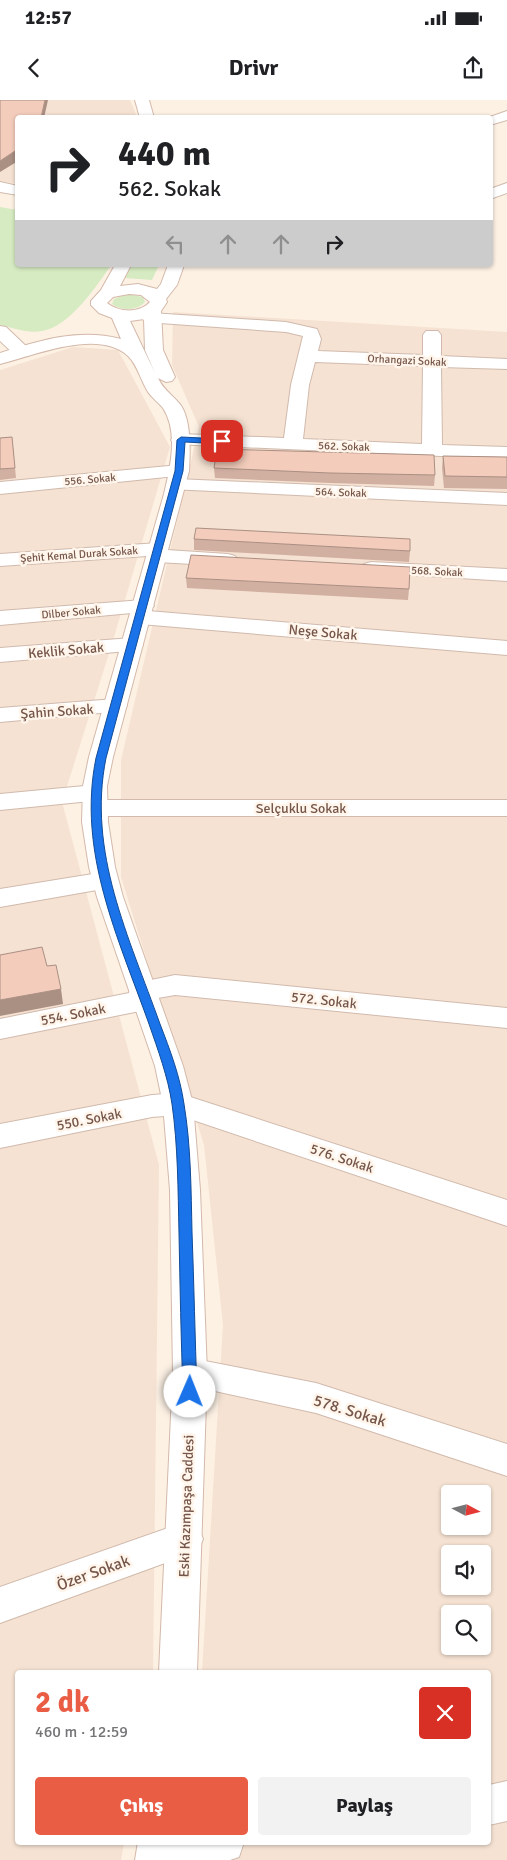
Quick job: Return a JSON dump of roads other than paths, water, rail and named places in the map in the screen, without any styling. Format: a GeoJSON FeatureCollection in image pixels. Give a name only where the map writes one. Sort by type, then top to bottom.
{"type":"FeatureCollection","features":[{"type":"Feature","properties":{"kind":"street"},"geometry":{"type":"LineString","coordinates":[[142,100],[147,115]]}},
{"type":"Feature","properties":{"kind":"street"},"geometry":{"type":"LineString","coordinates":[[493,121],[507,115]]}},
{"type":"Feature","properties":{"kind":"street"},"geometry":{"type":"LineString","coordinates":[[0,187],[15,190]]}},
{"type":"Feature","properties":{"kind":"street"},"geometry":{"type":"LineString","coordinates":[[0,202],[15,204]]}},
{"type":"Feature","properties":{"kind":"street"},"geometry":{"type":"LineString","coordinates":[[72,341],[103,329],[112,308],[122,267]]}},
{"type":"Feature","properties":{"kind":"street"},"geometry":{"type":"LineString","coordinates":[[153,313],[169,285],[175,267]]}},
{"type":"Feature","properties":{"kind":"street"},"geometry":{"type":"LineString","coordinates":[[22,352],[112,308],[136,289],[150,292],[153,313]]}},
{"type":"Feature","properties":{"kind":"street"},"geometry":{"type":"LineString","coordinates":[[112,308],[137,314],[153,313],[304,330],[311,333],[312,339],[300,385],[293,444]]}},
{"type":"Feature","properties":{"kind":"street","name":"Eski Kazımpaşa Caddesi"},"geometry":{"type":"LineString","coordinates":[[112,308],[150,381],[162,399],[171,405],[181,440],[178,478],[101,758],[95,801],[96,822],[105,881],[169,1066],[178,1104],[185,1190],[190,1373],[185,1538],[178,1670]]}},
{"type":"Feature","properties":{"kind":"street","name":"Eski Kazımpaşa Caddesi"},"geometry":{"type":"LineString","coordinates":[[153,313],[154,350],[175,397],[171,405]]}},
{"type":"Feature","properties":{"kind":"street"},"geometry":{"type":"LineString","coordinates":[[0,331],[22,352]]}},
{"type":"Feature","properties":{"kind":"street"},"geometry":{"type":"LineString","coordinates":[[432,335],[432,450]]}},
{"type":"Feature","properties":{"kind":"street"},"geometry":{"type":"LineString","coordinates":[[0,359],[22,352],[90,339],[124,344],[138,355]]}},
{"type":"Feature","properties":{"kind":"street","name":"Orhangazi Sokak"},"geometry":{"type":"LineString","coordinates":[[307,356],[507,364]]}},
{"type":"Feature","properties":{"kind":"street","name":"562. Sokak"},"geometry":{"type":"LineString","coordinates":[[181,440],[507,453]]}},
{"type":"Feature","properties":{"kind":"street","name":"556. Sokak"},"geometry":{"type":"LineString","coordinates":[[0,488],[178,478]]}},
{"type":"Feature","properties":{"kind":"street","name":"564. Sokak"},"geometry":{"type":"LineString","coordinates":[[178,478],[507,499]]}},
{"type":"Feature","properties":{"kind":"street"},"geometry":{"type":"LineString","coordinates":[[158,552],[245,561]]}},
{"type":"Feature","properties":{"kind":"street","name":"Şehit Kemal Durak Sokak"},"geometry":{"type":"LineString","coordinates":[[0,560],[158,552]]}},
{"type":"Feature","properties":{"kind":"street","name":"568. Sokak"},"geometry":{"type":"LineString","coordinates":[[352,566],[507,575]]}},
{"type":"Feature","properties":{"kind":"street","name":"Dilber Sokak"},"geometry":{"type":"LineString","coordinates":[[0,618],[141,612]]}},
{"type":"Feature","properties":{"kind":"street","name":"Neşe Sokak"},"geometry":{"type":"LineString","coordinates":[[141,612],[507,648]]}},
{"type":"Feature","properties":{"kind":"street","name":"Keklik Sokak"},"geometry":{"type":"LineString","coordinates":[[0,655],[132,645]]}},
{"type":"Feature","properties":{"kind":"street","name":"Şahin Sokak"},"geometry":{"type":"LineString","coordinates":[[0,715],[115,706]]}},
{"type":"Feature","properties":{"kind":"street","name":"Selçuklu Sokak"},"geometry":{"type":"LineString","coordinates":[[0,802],[95,801],[507,808]]}},
{"type":"Feature","properties":{"kind":"street"},"geometry":{"type":"LineString","coordinates":[[0,898],[105,881]]}},
{"type":"Feature","properties":{"kind":"street","name":"572. Sokak"},"geometry":{"type":"LineString","coordinates":[[144,996],[175,985],[507,1018]]}},
{"type":"Feature","properties":{"kind":"street","name":"554. Sokak"},"geometry":{"type":"LineString","coordinates":[[0,1029],[144,996]]}},
{"type":"Feature","properties":{"kind":"street","name":"550. Sokak"},"geometry":{"type":"LineString","coordinates":[[0,1136],[152,1106],[178,1104]]}},
{"type":"Feature","properties":{"kind":"street","name":"576. Sokak"},"geometry":{"type":"LineString","coordinates":[[178,1104],[507,1213]]}},
{"type":"Feature","properties":{"kind":"street","name":"578. Sokak"},"geometry":{"type":"LineString","coordinates":[[190,1373],[316,1398],[507,1460]]}},
{"type":"Feature","properties":{"kind":"street","name":"Özer Sokak"},"geometry":{"type":"LineString","coordinates":[[0,1605],[185,1538]]}},
{"type":"Feature","properties":{"kind":"street"},"geometry":{"type":"LineString","coordinates":[[491,1805],[507,1801]]}},
{"type":"Feature","properties":{"kind":"street"},"geometry":{"type":"LineString","coordinates":[[156,1860],[159,1845]]}}]}
